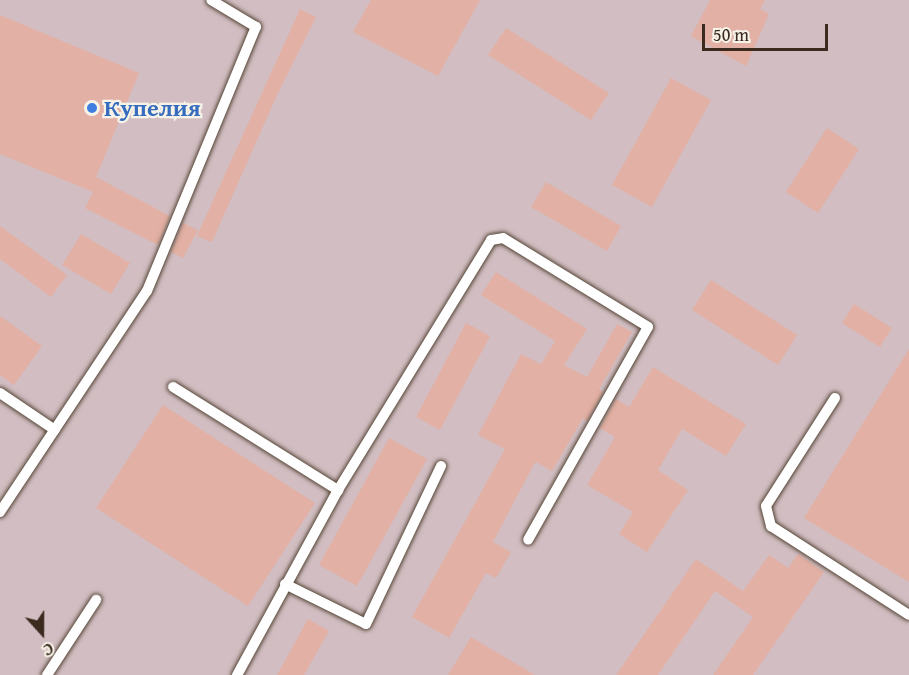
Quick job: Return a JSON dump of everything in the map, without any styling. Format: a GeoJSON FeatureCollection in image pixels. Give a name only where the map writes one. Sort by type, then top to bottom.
{"type":"FeatureCollection","features":[{"type":"Feature","properties":{"kind":"lane"},"geometry":{"type":"LineString","coordinates":[[0,512],[147,291],[256,27],[211,0]]}},
{"type":"Feature","properties":{"kind":"lane"},"geometry":{"type":"LineString","coordinates":[[237,675],[338,489],[491,240],[503,238],[648,327],[528,540]]}},
{"type":"Feature","properties":{"kind":"lane"},"geometry":{"type":"LineString","coordinates":[[173,387],[338,489]]}},
{"type":"Feature","properties":{"kind":"lane"},"geometry":{"type":"LineString","coordinates":[[0,393],[55,429]]}},
{"type":"Feature","properties":{"kind":"lane"},"geometry":{"type":"LineString","coordinates":[[835,398],[766,506],[771,526],[909,615]]}},
{"type":"Feature","properties":{"kind":"lane"},"geometry":{"type":"LineString","coordinates":[[285,584],[366,624],[441,466]]}},
{"type":"Feature","properties":{"kind":"lane"},"geometry":{"type":"LineString","coordinates":[[47,675],[96,600]]}},
{"type":"Feature","properties":{"kind":"shaded area"},"geometry":{"type":"Polygon","coordinates":[[[0,0],[909,0],[909,675],[0,675],[0,0]]]}},
{"type":"Feature","properties":{"kind":"building"},"geometry":{"type":"Polygon","coordinates":[[[371,0],[480,0],[438,76],[353,32],[371,0]]]}},
{"type":"Feature","properties":{"kind":"building"},"geometry":{"type":"Polygon","coordinates":[[[710,0],[765,0],[760,9],[769,14],[746,66],[691,36],[710,0]]]}},
{"type":"Feature","properties":{"kind":"building"},"geometry":{"type":"Polygon","coordinates":[[[300,9],[316,17],[277,95],[212,242],[197,236],[300,9]]]}},
{"type":"Feature","properties":{"kind":"building"},"geometry":{"type":"Polygon","coordinates":[[[0,15],[139,73],[96,177],[170,216],[158,245],[85,208],[93,192],[0,154],[0,15]]]}},
{"type":"Feature","properties":{"kind":"building"},"geometry":{"type":"Polygon","coordinates":[[[506,28],[609,93],[591,120],[488,55],[506,28]]]}},
{"type":"Feature","properties":{"kind":"building"},"geometry":{"type":"Polygon","coordinates":[[[671,78],[711,100],[652,207],[612,185],[671,78]]]}},
{"type":"Feature","properties":{"kind":"building"},"geometry":{"type":"Polygon","coordinates":[[[827,128],[859,149],[818,213],[786,192],[827,128]]]}},
{"type":"Feature","properties":{"kind":"building"},"geometry":{"type":"Polygon","coordinates":[[[546,182],[621,226],[607,251],[531,207],[546,182]]]}},
{"type":"Feature","properties":{"kind":"building"},"geometry":{"type":"Polygon","coordinates":[[[183,223],[198,230],[183,258],[171,252],[183,223]]]}},
{"type":"Feature","properties":{"kind":"building"},"geometry":{"type":"Polygon","coordinates":[[[0,226],[67,275],[51,297],[0,259],[0,226]]]}},
{"type":"Feature","properties":{"kind":"building"},"geometry":{"type":"Polygon","coordinates":[[[81,234],[130,263],[111,294],[62,265],[81,234]]]}},
{"type":"Feature","properties":{"kind":"building"},"geometry":{"type":"Polygon","coordinates":[[[496,272],[587,329],[564,365],[587,377],[617,324],[632,332],[599,389],[603,392],[587,421],[583,418],[552,471],[536,462],[534,464],[493,542],[511,552],[496,578],[486,573],[449,638],[412,617],[505,449],[478,435],[521,354],[541,364],[555,341],[481,295],[496,272]]]}},
{"type":"Feature","properties":{"kind":"building"},"geometry":{"type":"Polygon","coordinates":[[[711,280],[797,335],[778,365],[692,310],[711,280]]]}},
{"type":"Feature","properties":{"kind":"building"},"geometry":{"type":"Polygon","coordinates":[[[854,304],[892,328],[880,347],[842,323],[854,304]]]}},
{"type":"Feature","properties":{"kind":"building"},"geometry":{"type":"Polygon","coordinates":[[[0,316],[42,346],[14,385],[0,375],[0,316]]]}},
{"type":"Feature","properties":{"kind":"building"},"geometry":{"type":"Polygon","coordinates":[[[466,323],[490,336],[440,430],[416,417],[466,323]]]}},
{"type":"Feature","properties":{"kind":"building"},"geometry":{"type":"Polygon","coordinates":[[[909,349],[909,582],[804,518],[909,349]]]}},
{"type":"Feature","properties":{"kind":"building"},"geometry":{"type":"Polygon","coordinates":[[[653,367],[746,424],[726,456],[682,429],[658,470],[688,490],[647,552],[619,534],[633,512],[587,485],[615,437],[600,428],[616,399],[629,407],[653,367]]]}},
{"type":"Feature","properties":{"kind":"building"},"geometry":{"type":"Polygon","coordinates":[[[163,405],[315,503],[248,606],[96,508],[163,405]]]}},
{"type":"Feature","properties":{"kind":"building"},"geometry":{"type":"Polygon","coordinates":[[[389,438],[427,459],[357,586],[319,565],[389,438]]]}},
{"type":"Feature","properties":{"kind":"building"},"geometry":{"type":"Polygon","coordinates":[[[798,554],[824,572],[753,675],[713,675],[753,617],[715,591],[658,675],[616,675],[696,559],[743,591],[769,555],[788,568],[798,554]]]}},
{"type":"Feature","properties":{"kind":"building"},"geometry":{"type":"Polygon","coordinates":[[[308,619],[329,631],[304,675],[277,675],[308,619]]]}},
{"type":"Feature","properties":{"kind":"building"},"geometry":{"type":"Polygon","coordinates":[[[471,637],[535,675],[448,675],[471,637]]]}},
{"type":"Feature","properties":{"kind":"place","name":"Купелия"},"geometry":{"type":"Point","coordinates":[92,108]}}]}
